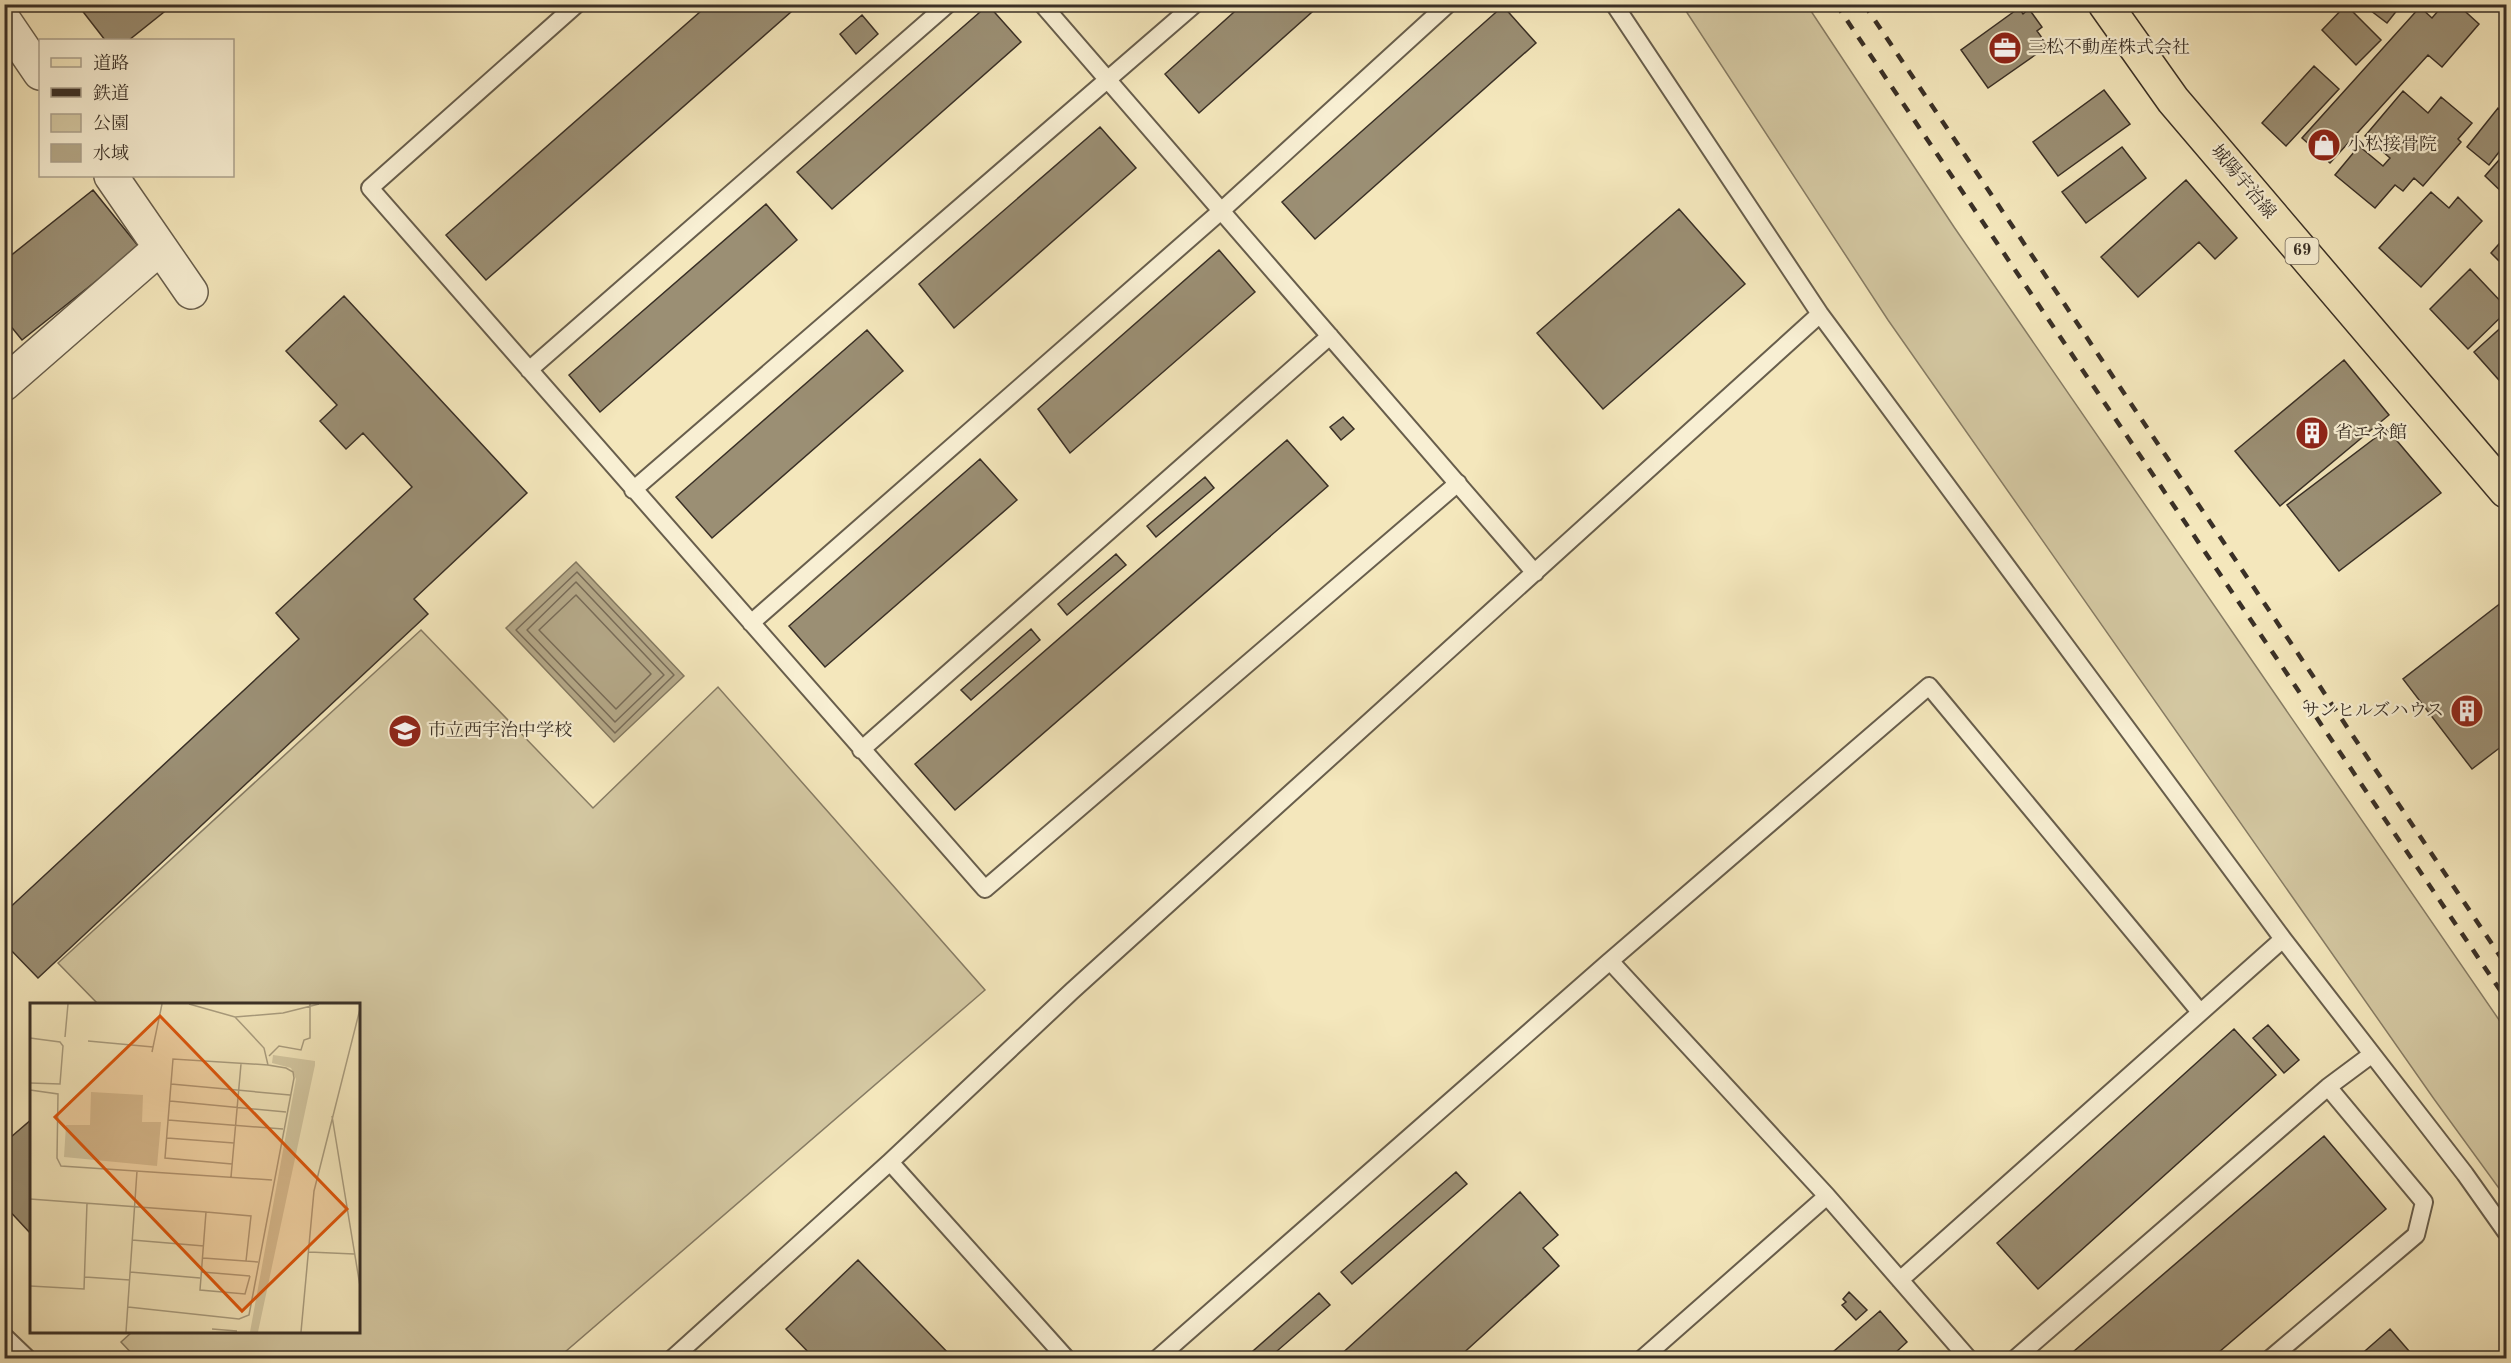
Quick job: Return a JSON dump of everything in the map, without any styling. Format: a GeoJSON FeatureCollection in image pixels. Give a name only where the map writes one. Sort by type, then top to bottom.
{"type":"FeatureCollection","features":[{"type":"Feature","properties":{"kind":"main road","name":"城陽宇治線"},"geometry":{"type":"LineString","coordinates":[[2104,4],[2173,100],[2506,491]]}},
{"type":"Feature","properties":{"kind":"street"},"geometry":{"type":"LineString","coordinates":[[4,20],[39,72]]}},
{"type":"Feature","properties":{"kind":"street"},"geometry":{"type":"LineString","coordinates":[[112,177],[191,292]]}},
{"type":"Feature","properties":{"kind":"street"},"geometry":{"type":"LineString","coordinates":[[4,384],[160,248]]}},
{"type":"Feature","properties":{"kind":"lane"},"geometry":{"type":"LineString","coordinates":[[577,4],[370,189],[985,889],[1458,483]]}},
{"type":"Feature","properties":{"kind":"lane"},"geometry":{"type":"LineString","coordinates":[[529,370],[948,4]]}},
{"type":"Feature","properties":{"kind":"lane"},"geometry":{"type":"LineString","coordinates":[[1042,4],[1535,573]]}},
{"type":"Feature","properties":{"kind":"lane"},"geometry":{"type":"LineString","coordinates":[[633,490],[1195,4]]}},
{"type":"Feature","properties":{"kind":"lane"},"geometry":{"type":"LineString","coordinates":[[751,623],[1221,211],[1448,4]]}},
{"type":"Feature","properties":{"kind":"lane"},"geometry":{"type":"LineString","coordinates":[[1614,4],[1820,314],[2283,939],[2465,1174],[2506,1232]]}},
{"type":"Feature","properties":{"kind":"lane"},"geometry":{"type":"LineString","coordinates":[[673,1359],[890,1162],[1081,983],[1820,314]]}},
{"type":"Feature","properties":{"kind":"lane"},"geometry":{"type":"LineString","coordinates":[[861,750],[1330,336]]}},
{"type":"Feature","properties":{"kind":"lane"},"geometry":{"type":"LineString","coordinates":[[1158,1359],[1610,961],[1929,686],[2200,1012]]}},
{"type":"Feature","properties":{"kind":"lane"},"geometry":{"type":"LineString","coordinates":[[1900,1280],[2283,939]]}},
{"type":"Feature","properties":{"kind":"lane"},"geometry":{"type":"LineString","coordinates":[[1610,961],[1827,1196],[1968,1359]]}},
{"type":"Feature","properties":{"kind":"lane"},"geometry":{"type":"LineString","coordinates":[[2016,1359],[2328,1087],[2371,1054]]}},
{"type":"Feature","properties":{"kind":"lane"},"geometry":{"type":"LineString","coordinates":[[2271,1359],[2416,1235],[2424,1202],[2328,1087]]}},
{"type":"Feature","properties":{"kind":"lane"},"geometry":{"type":"LineString","coordinates":[[890,1162],[1066,1359]]}},
{"type":"Feature","properties":{"kind":"lane"},"geometry":{"type":"LineString","coordinates":[[1643,1359],[1827,1196]]}},
{"type":"Feature","properties":{"kind":"lane"},"geometry":{"type":"LineString","coordinates":[[4,1336],[27,1359]]}},
{"type":"Feature","properties":{"kind":"green space"},"geometry":{"type":"Polygon","coordinates":[[[1682,5],[1807,5],[1954,227],[2506,1030],[2506,1198],[2434,1099],[1888,320],[1682,5]]]}},
{"type":"Feature","properties":{"kind":"green space"},"geometry":{"type":"Polygon","coordinates":[[[421,630],[593,808],[718,687],[985,990],[558,1358],[136,1358],[121,1342],[131,1333],[360,1333],[360,1003],[97,1003],[58,963],[421,630]]]}},
{"type":"Feature","properties":{"kind":"water"},"geometry":{"type":"Polygon","coordinates":[[[576,562],[684,676],[614,742],[506,628],[576,562]]]}},
{"type":"Feature","properties":{"kind":"building"},"geometry":{"type":"Polygon","coordinates":[[[77,4],[174,4],[130,39],[104,39],[77,4]]]}},
{"type":"Feature","properties":{"kind":"building"},"geometry":{"type":"Polygon","coordinates":[[[709,4],[800,4],[486,280],[446,235],[709,4]]]}},
{"type":"Feature","properties":{"kind":"building"},"geometry":{"type":"Polygon","coordinates":[[[1243,4],[1321,4],[1199,113],[1165,74],[1243,4]]]}},
{"type":"Feature","properties":{"kind":"building"},"geometry":{"type":"Polygon","coordinates":[[[2362,4],[2402,4],[2387,23],[2362,4]]]}},
{"type":"Feature","properties":{"kind":"building"},"geometry":{"type":"Polygon","coordinates":[[[2444,4],[2457,4],[2479,24],[2442,67],[2428,55],[2330,163],[2302,138],[2420,7],[2432,18],[2444,4]]]}},
{"type":"Feature","properties":{"kind":"building"},"geometry":{"type":"Polygon","coordinates":[[[988,5],[1021,42],[832,209],[797,172],[988,5]]]}},
{"type":"Feature","properties":{"kind":"building"},"geometry":{"type":"Polygon","coordinates":[[[2346,5],[2381,40],[2356,65],[2322,30],[2346,5]]]}},
{"type":"Feature","properties":{"kind":"building"},"geometry":{"type":"Polygon","coordinates":[[[1503,6],[1536,43],[1315,239],[1282,202],[1503,6]]]}},
{"type":"Feature","properties":{"kind":"building","name":"三松不動産株式会社"},"geometry":{"type":"Polygon","coordinates":[[[2019,8],[2023,14],[2029,9],[2042,27],[2037,31],[2048,46],[1988,88],[1961,50],[2019,8]]]}},
{"type":"Feature","properties":{"kind":"building"},"geometry":{"type":"Polygon","coordinates":[[[862,15],[878,34],[856,54],[840,34],[862,15]]]}},
{"type":"Feature","properties":{"kind":"building"},"geometry":{"type":"Polygon","coordinates":[[[2314,66],[2339,89],[2286,146],[2262,123],[2314,66]]]}},
{"type":"Feature","properties":{"kind":"building"},"geometry":{"type":"Polygon","coordinates":[[[2104,90],[2130,124],[2058,176],[2033,142],[2104,90]]]}},
{"type":"Feature","properties":{"kind":"building"},"geometry":{"type":"Polygon","coordinates":[[[2403,91],[2428,113],[2441,97],[2472,123],[2458,139],[2461,142],[2423,186],[2414,178],[2403,191],[2395,185],[2375,208],[2335,175],[2359,146],[2383,166],[2390,158],[2365,136],[2403,91]]]}},
{"type":"Feature","properties":{"kind":"building"},"geometry":{"type":"Polygon","coordinates":[[[2498,108],[2506,115],[2506,143],[2489,165],[2467,147],[2498,108]]]}},
{"type":"Feature","properties":{"kind":"building"},"geometry":{"type":"Polygon","coordinates":[[[1100,127],[1136,168],[954,328],[919,284],[1100,127]]]}},
{"type":"Feature","properties":{"kind":"building"},"geometry":{"type":"Polygon","coordinates":[[[2122,147],[2146,178],[2086,223],[2062,192],[2122,147]]]}},
{"type":"Feature","properties":{"kind":"building"},"geometry":{"type":"Polygon","coordinates":[[[2506,152],[2506,196],[2485,176],[2506,152]]]}},
{"type":"Feature","properties":{"kind":"building"},"geometry":{"type":"Polygon","coordinates":[[[2186,180],[2237,238],[2215,259],[2199,242],[2138,297],[2101,257],[2186,180]]]}},
{"type":"Feature","properties":{"kind":"building"},"geometry":{"type":"Polygon","coordinates":[[[93,190],[139,247],[22,340],[4,318],[4,261],[93,190]]]}},
{"type":"Feature","properties":{"kind":"building"},"geometry":{"type":"Polygon","coordinates":[[[2431,192],[2449,208],[2458,197],[2482,221],[2421,287],[2379,248],[2431,192]]]}},
{"type":"Feature","properties":{"kind":"building"},"geometry":{"type":"Polygon","coordinates":[[[766,204],[797,240],[600,412],[569,375],[766,204]]]}},
{"type":"Feature","properties":{"kind":"building"},"geometry":{"type":"Polygon","coordinates":[[[1679,209],[1745,284],[1603,409],[1537,333],[1679,209]]]}},
{"type":"Feature","properties":{"kind":"building"},"geometry":{"type":"Polygon","coordinates":[[[2506,236],[2506,268],[2491,253],[2506,236]]]}},
{"type":"Feature","properties":{"kind":"building"},"geometry":{"type":"Polygon","coordinates":[[[1219,250],[1255,292],[1070,453],[1038,409],[1219,250]]]}},
{"type":"Feature","properties":{"kind":"building"},"geometry":{"type":"Polygon","coordinates":[[[2470,269],[2506,307],[2506,312],[2468,349],[2430,309],[2470,269]]]}},
{"type":"Feature","properties":{"kind":"building"},"geometry":{"type":"Polygon","coordinates":[[[344,296],[527,493],[414,599],[428,614],[38,978],[4,943],[4,913],[299,639],[276,613],[412,487],[363,433],[346,449],[320,421],[337,405],[286,351],[344,296]]]}},
{"type":"Feature","properties":{"kind":"building"},"geometry":{"type":"Polygon","coordinates":[[[2506,323],[2506,388],[2474,352],[2506,323]]]}},
{"type":"Feature","properties":{"kind":"building"},"geometry":{"type":"Polygon","coordinates":[[[867,330],[903,371],[712,538],[676,497],[867,330]]]}},
{"type":"Feature","properties":{"kind":"building","name":"省エネ館"},"geometry":{"type":"Polygon","coordinates":[[[2344,360],[2389,415],[2280,506],[2235,451],[2344,360]]]}},
{"type":"Feature","properties":{"kind":"building"},"geometry":{"type":"Polygon","coordinates":[[[1343,417],[1354,429],[1341,440],[1330,427],[1343,417]]]}},
{"type":"Feature","properties":{"kind":"building"},"geometry":{"type":"Polygon","coordinates":[[[2387,429],[2441,493],[2339,571],[2287,505],[2387,429]]]}},
{"type":"Feature","properties":{"kind":"building"},"geometry":{"type":"Polygon","coordinates":[[[1287,440],[1328,486],[955,810],[915,764],[1287,440]]]}},
{"type":"Feature","properties":{"kind":"building"},"geometry":{"type":"Polygon","coordinates":[[[980,459],[1017,500],[825,667],[789,626],[980,459]]]}},
{"type":"Feature","properties":{"kind":"building"},"geometry":{"type":"Polygon","coordinates":[[[1205,477],[1214,488],[1156,537],[1147,526],[1205,477]]]}},
{"type":"Feature","properties":{"kind":"building"},"geometry":{"type":"Polygon","coordinates":[[[1116,554],[1126,565],[1067,615],[1058,604],[1116,554]]]}},
{"type":"Feature","properties":{"kind":"building","name":"サンヒルズハウス"},"geometry":{"type":"Polygon","coordinates":[[[2506,599],[2506,743],[2472,769],[2403,679],[2506,599]]]}},
{"type":"Feature","properties":{"kind":"building"},"geometry":{"type":"Polygon","coordinates":[[[1031,629],[1040,640],[971,700],[961,690],[1031,629]]]}},
{"type":"Feature","properties":{"kind":"building"},"geometry":{"type":"Polygon","coordinates":[[[2268,1025],[2299,1060],[2284,1073],[2253,1038],[2268,1025]]]}},
{"type":"Feature","properties":{"kind":"building"},"geometry":{"type":"Polygon","coordinates":[[[2234,1029],[2276,1075],[2038,1289],[1997,1243],[2234,1029]]]}},
{"type":"Feature","properties":{"kind":"building"},"geometry":{"type":"Polygon","coordinates":[[[30,1121],[30,1233],[4,1205],[4,1143],[30,1121]]]}},
{"type":"Feature","properties":{"kind":"building"},"geometry":{"type":"Polygon","coordinates":[[[2324,1136],[2386,1209],[2212,1358],[2066,1358],[2324,1136]]]}},
{"type":"Feature","properties":{"kind":"building"},"geometry":{"type":"Polygon","coordinates":[[[1456,1172],[1467,1184],[1352,1284],[1341,1272],[1456,1172]]]}},
{"type":"Feature","properties":{"kind":"building"},"geometry":{"type":"Polygon","coordinates":[[[1520,1192],[1558,1235],[1543,1248],[1559,1266],[1458,1358],[1337,1358],[1520,1192]]]}},
{"type":"Feature","properties":{"kind":"building"},"geometry":{"type":"Polygon","coordinates":[[[858,1260],[953,1358],[814,1358],[786,1329],[858,1260]]]}},
{"type":"Feature","properties":{"kind":"building"},"geometry":{"type":"Polygon","coordinates":[[[1849,1292],[1867,1310],[1856,1320],[1842,1305],[1846,1302],[1843,1299],[1849,1292]]]}},
{"type":"Feature","properties":{"kind":"building"},"geometry":{"type":"Polygon","coordinates":[[[1319,1293],[1330,1305],[1269,1358],[1245,1358],[1319,1293]]]}},
{"type":"Feature","properties":{"kind":"building"},"geometry":{"type":"Polygon","coordinates":[[[1880,1311],[1907,1342],[1895,1353],[1900,1358],[1826,1358],[1880,1311]]]}},
{"type":"Feature","properties":{"kind":"building"},"geometry":{"type":"Polygon","coordinates":[[[2390,1329],[2415,1358],[2357,1358],[2390,1329]]]}},
{"type":"Feature","properties":{"kind":"railway"},"geometry":{"type":"LineString","coordinates":[[1836,4],[2506,999]]}},
{"type":"Feature","properties":{"kind":"railway"},"geometry":{"type":"LineString","coordinates":[[1864,4],[2506,965]]}},
{"type":"Feature","properties":{"kind":"place","name":"三松不動産株式会社"},"geometry":{"type":"Point","coordinates":[2005,48]}},
{"type":"Feature","properties":{"kind":"place","name":"小松接骨院"},"geometry":{"type":"Point","coordinates":[2324,145]}},
{"type":"Feature","properties":{"kind":"place","name":"省エネ館"},"geometry":{"type":"Point","coordinates":[2312,433]}},
{"type":"Feature","properties":{"kind":"place","name":"サンヒルズハウス"},"geometry":{"type":"Point","coordinates":[2467,711]}},
{"type":"Feature","properties":{"kind":"place","name":"市立西宇治中学校"},"geometry":{"type":"Point","coordinates":[405,731]}}]}
